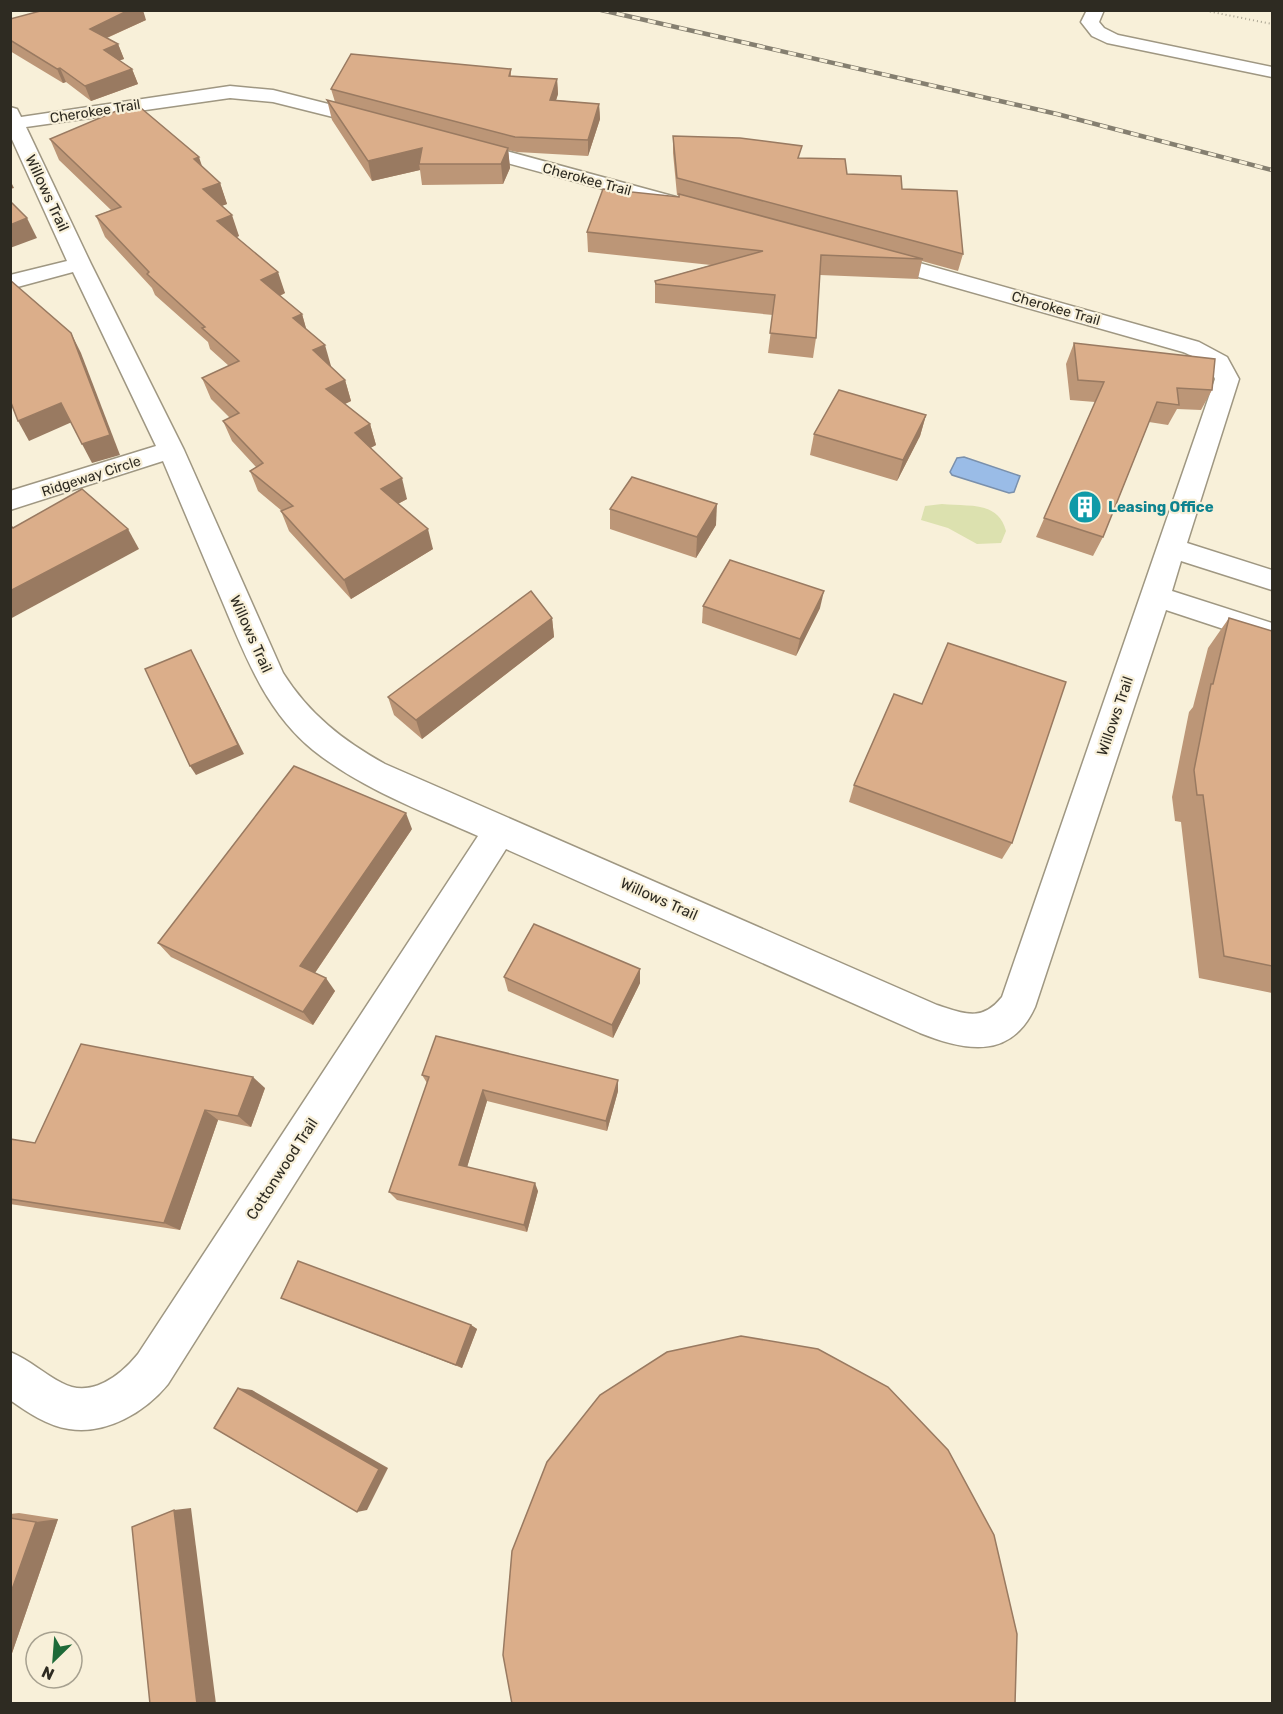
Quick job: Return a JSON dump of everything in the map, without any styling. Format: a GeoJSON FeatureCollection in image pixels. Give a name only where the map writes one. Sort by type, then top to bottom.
{"type":"FeatureCollection","features":[{"type":"Feature","properties":{"kind":"street"},"geometry":{"type":"LineString","coordinates":[[1096,10],[1090,22],[1098,32],[1113,39],[1272,72]]}},
{"type":"Feature","properties":{"kind":"street","name":"Cherokee Trail"},"geometry":{"type":"LineString","coordinates":[[12,120],[230,92],[273,96],[392,126]]}},
{"type":"Feature","properties":{"kind":"street","name":"Willows Trail"},"geometry":{"type":"LineString","coordinates":[[12,120],[171,450],[270,678],[284,702],[301,722],[322,740],[367,770],[957,1029],[979,1032],[994,1030],[1008,1020],[1017,1007],[1227,379],[1225,370],[1218,361]]}},
{"type":"Feature","properties":{"kind":"street","name":"Cherokee Trail"},"geometry":{"type":"LineString","coordinates":[[449,142],[701,210]]}},
{"type":"Feature","properties":{"kind":"street","name":"Cherokee Trail"},"geometry":{"type":"LineString","coordinates":[[861,253],[1177,342],[1205,352],[1218,361]]}},
{"type":"Feature","properties":{"kind":"street"},"geometry":{"type":"LineString","coordinates":[[10,282],[80,264]]}},
{"type":"Feature","properties":{"kind":"street","name":"Ridgeway Circle"},"geometry":{"type":"LineString","coordinates":[[10,501],[171,450]]}},
{"type":"Feature","properties":{"kind":"street"},"geometry":{"type":"LineString","coordinates":[[1172,548],[1272,580]]}},
{"type":"Feature","properties":{"kind":"street"},"geometry":{"type":"LineString","coordinates":[[1156,596],[1272,634]]}},
{"type":"Feature","properties":{"kind":"street","name":"Cottonwood Trail"},"geometry":{"type":"LineString","coordinates":[[10,1373],[40,1395],[64,1407],[89,1408],[111,1403],[134,1391],[153,1369],[501,830]]}},
{"type":"Feature","properties":{"kind":"path"},"geometry":{"type":"LineString","coordinates":[[1202,10],[1272,24]]}},
{"type":"Feature","properties":{"kind":"green space"},"geometry":{"type":"Polygon","coordinates":[[[942,504],[980,507],[996,514],[1006,531],[1001,543],[977,544],[948,528],[921,520],[925,506],[942,504]]]}},
{"type":"Feature","properties":{"kind":"water"},"geometry":{"type":"Polygon","coordinates":[[[964,457],[1020,476],[1014,492],[1009,493],[952,475],[950,472],[957,458],[964,457]]]}},
{"type":"Feature","properties":{"kind":"building"},"geometry":{"type":"Polygon","coordinates":[[[44,10],[129,10],[90,29],[118,44],[104,50],[132,69],[85,86],[60,68],[57,69],[10,40],[10,19],[44,10]]]}},
{"type":"Feature","properties":{"kind":"building"},"geometry":{"type":"Polygon","coordinates":[[[351,54],[511,69],[509,76],[557,79],[550,100],[599,104],[588,140],[515,137],[331,89],[351,54]]]}},
{"type":"Feature","properties":{"kind":"building"},"geometry":{"type":"Polygon","coordinates":[[[327,100],[508,148],[501,164],[419,164],[422,148],[368,161],[327,100]]]}},
{"type":"Feature","properties":{"kind":"building"},"geometry":{"type":"Polygon","coordinates":[[[135,103],[199,157],[194,159],[220,183],[203,189],[232,215],[217,221],[278,272],[261,280],[302,314],[293,318],[325,345],[313,350],[345,380],[326,389],[370,424],[355,433],[402,478],[381,489],[428,529],[344,580],[281,511],[293,506],[250,471],[263,463],[223,421],[239,413],[202,378],[239,361],[147,274],[149,272],[96,216],[121,207],[50,139],[135,103]]]}},
{"type":"Feature","properties":{"kind":"building"},"geometry":{"type":"Polygon","coordinates":[[[673,136],[740,138],[802,146],[798,158],[845,159],[847,174],[901,176],[902,189],[957,191],[963,254],[677,178],[673,136]]]}},
{"type":"Feature","properties":{"kind":"building"},"geometry":{"type":"Polygon","coordinates":[[[603,189],[679,197],[679,194],[923,259],[821,255],[816,338],[770,333],[775,295],[656,284],[655,281],[763,251],[587,232],[603,189]]]}},
{"type":"Feature","properties":{"kind":"building"},"geometry":{"type":"Polygon","coordinates":[[[10,201],[27,218],[10,225],[10,201]]]}},
{"type":"Feature","properties":{"kind":"building"},"geometry":{"type":"Polygon","coordinates":[[[10,280],[71,333],[110,435],[82,444],[61,403],[18,421],[10,400],[10,280]]]}},
{"type":"Feature","properties":{"kind":"building"},"geometry":{"type":"Polygon","coordinates":[[[1074,343],[1215,359],[1212,390],[1177,388],[1179,405],[1157,402],[1103,537],[1044,518],[1104,382],[1078,380],[1074,343]]]}},
{"type":"Feature","properties":{"kind":"building"},"geometry":{"type":"Polygon","coordinates":[[[839,390],[926,415],[903,460],[814,434],[839,390]]]}},
{"type":"Feature","properties":{"kind":"building"},"geometry":{"type":"Polygon","coordinates":[[[632,477],[717,504],[697,537],[610,509],[632,477]]]}},
{"type":"Feature","properties":{"kind":"building"},"geometry":{"type":"Polygon","coordinates":[[[82,489],[128,529],[10,591],[10,525],[13,528],[82,489]]]}},
{"type":"Feature","properties":{"kind":"building"},"geometry":{"type":"Polygon","coordinates":[[[730,560],[824,591],[800,639],[703,606],[730,560]]]}},
{"type":"Feature","properties":{"kind":"building"},"geometry":{"type":"Polygon","coordinates":[[[531,591],[552,618],[416,720],[388,697],[531,591]]]}},
{"type":"Feature","properties":{"kind":"building"},"geometry":{"type":"Polygon","coordinates":[[[1229,618],[1272,631],[1272,966],[1224,956],[1203,795],[1197,795],[1194,770],[1211,684],[1213,684],[1229,618]]]}},
{"type":"Feature","properties":{"kind":"building"},"geometry":{"type":"Polygon","coordinates":[[[948,643],[1066,682],[1012,843],[854,785],[894,694],[922,704],[948,643]]]}},
{"type":"Feature","properties":{"kind":"building"},"geometry":{"type":"Polygon","coordinates":[[[191,650],[238,745],[190,766],[145,669],[191,650]]]}},
{"type":"Feature","properties":{"kind":"building"},"geometry":{"type":"Polygon","coordinates":[[[294,766],[406,813],[300,966],[326,978],[303,1012],[158,943],[294,766]]]}},
{"type":"Feature","properties":{"kind":"building"},"geometry":{"type":"Polygon","coordinates":[[[534,924],[640,969],[612,1025],[504,977],[534,924]]]}},
{"type":"Feature","properties":{"kind":"building"},"geometry":{"type":"Polygon","coordinates":[[[436,1036],[618,1080],[606,1121],[483,1090],[459,1165],[535,1183],[524,1225],[389,1192],[429,1077],[422,1075],[436,1036]]]}},
{"type":"Feature","properties":{"kind":"building"},"geometry":{"type":"Polygon","coordinates":[[[81,1044],[253,1077],[238,1116],[205,1110],[164,1223],[10,1199],[10,1139],[35,1143],[81,1044]]]}},
{"type":"Feature","properties":{"kind":"building"},"geometry":{"type":"Polygon","coordinates":[[[298,1261],[471,1325],[456,1365],[281,1298],[298,1261]]]}},
{"type":"Feature","properties":{"kind":"building"},"geometry":{"type":"Polygon","coordinates":[[[741,1336],[818,1349],[888,1387],[948,1450],[994,1535],[1017,1634],[1015,1704],[512,1704],[503,1655],[512,1551],[547,1462],[600,1395],[667,1352],[741,1336]]]}},
{"type":"Feature","properties":{"kind":"building"},"geometry":{"type":"Polygon","coordinates":[[[238,1388],[379,1469],[357,1512],[214,1428],[238,1388]]]}},
{"type":"Feature","properties":{"kind":"building"},"geometry":{"type":"Polygon","coordinates":[[[174,1510],[197,1704],[150,1704],[132,1527],[174,1510]]]}},
{"type":"Feature","properties":{"kind":"building"},"geometry":{"type":"Polygon","coordinates":[[[10,1518],[36,1522],[10,1595],[10,1518]]]}},
{"type":"Feature","properties":{"kind":"railway"},"geometry":{"type":"LineString","coordinates":[[601,10],[1057,114],[1272,170]]}},
{"type":"Feature","properties":{"kind":"place","name":"Leasing Office"},"geometry":{"type":"Point","coordinates":[1085,507]}}]}
